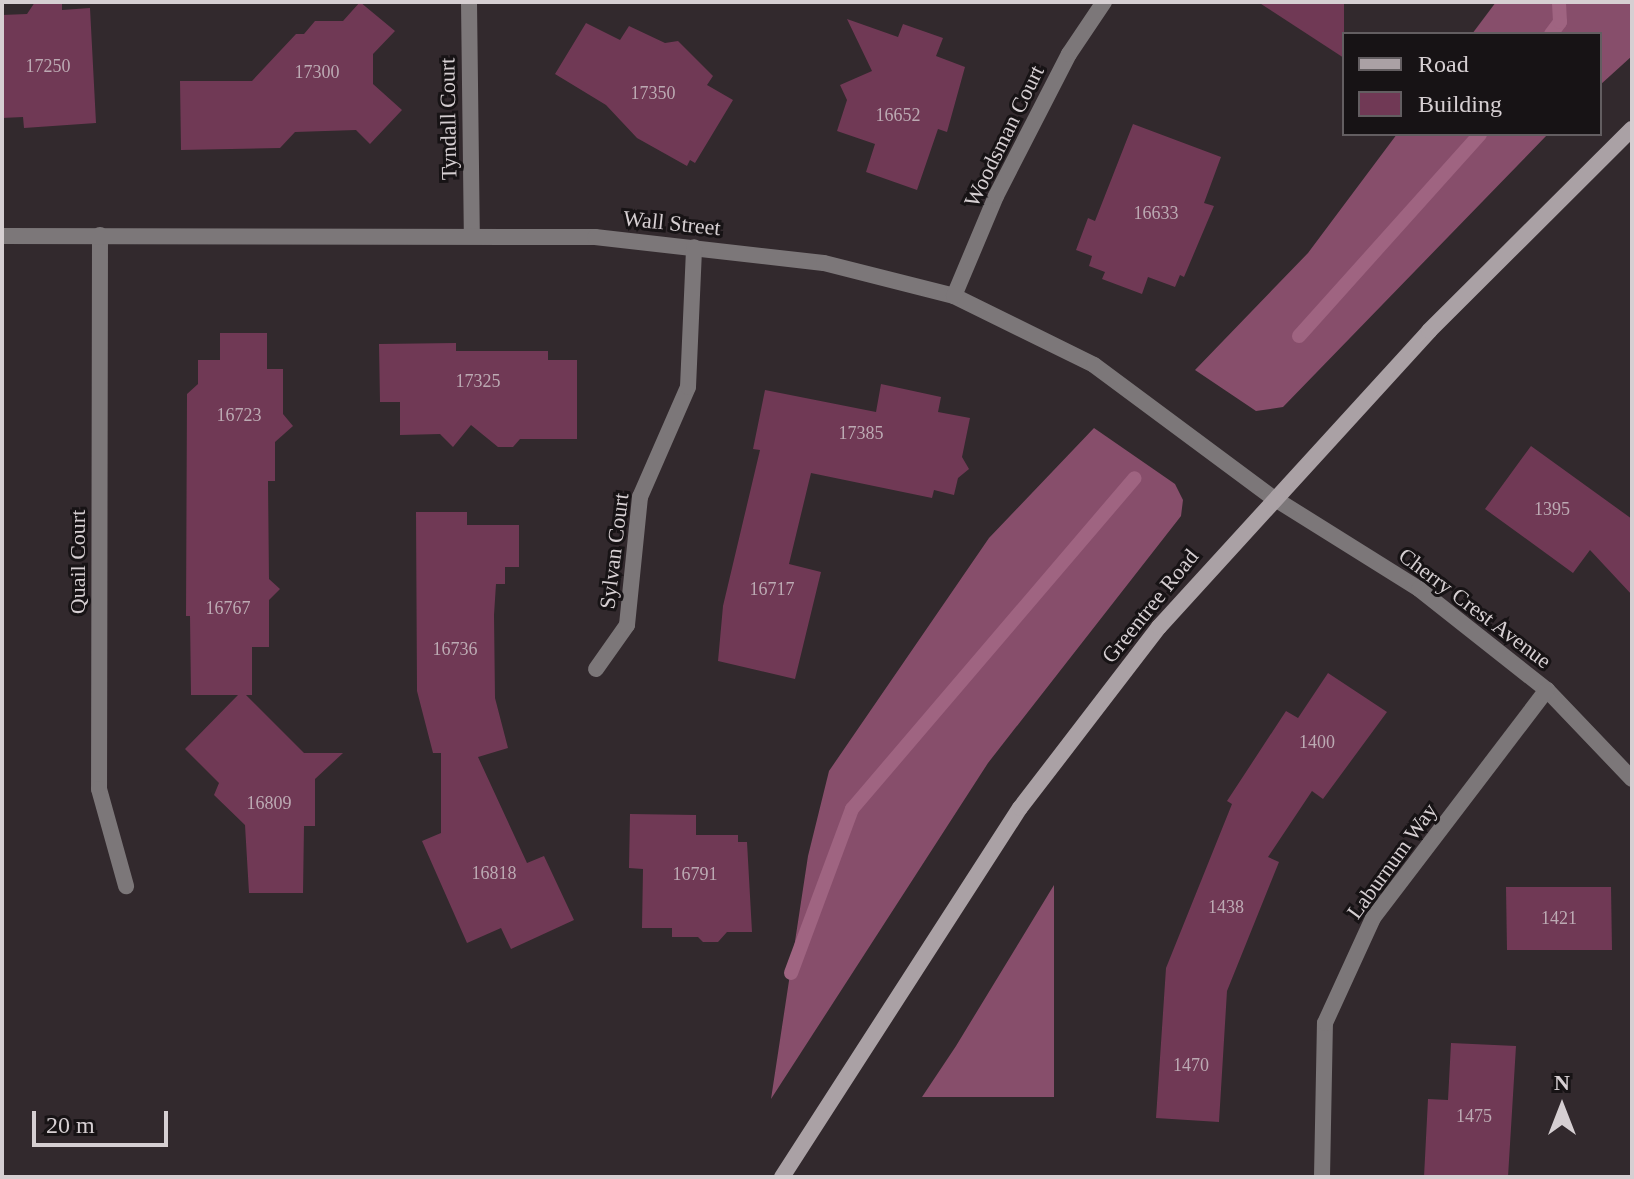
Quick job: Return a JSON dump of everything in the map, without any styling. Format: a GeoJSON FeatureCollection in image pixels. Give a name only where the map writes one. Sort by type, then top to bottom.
{"type":"FeatureCollection","features":[{"type":"Feature","properties":{"kind":"street","name":"Tyndall Court"},"geometry":{"type":"LineString","coordinates":[[469,2],[472,235]]}},
{"type":"Feature","properties":{"kind":"street","name":"Woodsman Court"},"geometry":{"type":"LineString","coordinates":[[954,296],[996,196],[1069,54],[1104,2]]}},
{"type":"Feature","properties":{"kind":"street","name":"Greentree Road"},"geometry":{"type":"LineString","coordinates":[[782,1177],[1020,808],[1159,627],[1272,497],[1632,129]]}},
{"type":"Feature","properties":{"kind":"street","name":"Quail Court"},"geometry":{"type":"LineString","coordinates":[[100,235],[99,789],[126,886]]}},
{"type":"Feature","properties":{"kind":"street","name":"Wall Street"},"geometry":{"type":"LineString","coordinates":[[2,236],[595,237],[824,263],[954,296],[1094,365],[1272,497]]}},
{"type":"Feature","properties":{"kind":"street","name":"Sylvan Court"},"geometry":{"type":"LineString","coordinates":[[596,669],[627,625],[640,497],[652,462],[671,436],[688,387],[694,247]]}},
{"type":"Feature","properties":{"kind":"street","name":"Cherry Crest Avenue"},"geometry":{"type":"LineString","coordinates":[[1272,497],[1419,589],[1547,690],[1632,779]]}},
{"type":"Feature","properties":{"kind":"street","name":"Laburnum Way"},"geometry":{"type":"LineString","coordinates":[[1322,1177],[1325,1023],[1367,931],[1547,690]]}},
{"type":"Feature","properties":{"kind":"shaded area"},"geometry":{"type":"Polygon","coordinates":[[[1496,2],[1632,2],[1632,56],[1602,83],[1602,32],[1474,32],[1496,2]]]}},
{"type":"Feature","properties":{"kind":"shaded area"},"geometry":{"type":"Polygon","coordinates":[[[1396,136],[1546,136],[1283,407],[1256,411],[1195,370],[1308,253],[1396,136]]]}},
{"type":"Feature","properties":{"kind":"shaded area"},"geometry":{"type":"Polygon","coordinates":[[[1094,428],[1175,484],[1183,500],[1181,516],[988,763],[771,1099],[808,856],[829,771],[989,538],[1094,428]]]}},
{"type":"Feature","properties":{"kind":"shaded area"},"geometry":{"type":"Polygon","coordinates":[[[1054,885],[1054,1097],[922,1097],[956,1046],[1054,885]]]}},
{"type":"Feature","properties":{"kind":"building"},"geometry":{"type":"Polygon","coordinates":[[[35,2],[62,2],[62,10],[90,8],[96,123],[24,128],[23,117],[2,118],[2,15],[27,14],[35,2]]]}},
{"type":"Feature","properties":{"kind":"building"},"geometry":{"type":"Polygon","coordinates":[[[360,2],[395,31],[373,54],[373,84],[402,110],[370,144],[356,130],[295,132],[280,148],[181,150],[180,81],[252,81],[296,34],[304,34],[315,21],[343,21],[360,2]]]}},
{"type":"Feature","properties":{"kind":"building"},"geometry":{"type":"Polygon","coordinates":[[[1258,2],[1344,2],[1342,57],[1258,2]]]}},
{"type":"Feature","properties":{"kind":"building"},"geometry":{"type":"Polygon","coordinates":[[[847,19],[898,37],[903,24],[943,38],[936,56],[965,67],[947,132],[938,129],[917,190],[866,172],[875,144],[837,131],[847,100],[840,85],[872,71],[847,19]]]}},
{"type":"Feature","properties":{"kind":"building"},"geometry":{"type":"Polygon","coordinates":[[[586,23],[620,40],[629,26],[665,43],[678,41],[713,76],[707,85],[733,100],[695,163],[690,160],[687,166],[637,138],[606,105],[555,74],[586,23]]]}},
{"type":"Feature","properties":{"kind":"building"},"geometry":{"type":"Polygon","coordinates":[[[1133,124],[1221,157],[1204,203],[1214,206],[1184,277],[1180,275],[1175,287],[1148,277],[1142,294],[1102,279],[1105,272],[1089,266],[1092,256],[1076,250],[1088,218],[1095,221],[1133,124]]]}},
{"type":"Feature","properties":{"kind":"building"},"geometry":{"type":"Polygon","coordinates":[[[220,333],[267,333],[267,369],[283,369],[283,414],[293,426],[275,442],[275,481],[268,481],[269,579],[280,589],[269,600],[269,647],[252,647],[252,695],[246,695],[304,753],[343,753],[315,779],[315,826],[304,826],[303,893],[249,893],[245,825],[214,795],[219,783],[185,749],[238,695],[191,695],[190,616],[186,616],[187,394],[198,384],[198,360],[220,360],[220,333]]]}},
{"type":"Feature","properties":{"kind":"building"},"geometry":{"type":"Polygon","coordinates":[[[456,343],[456,351],[548,351],[548,360],[577,360],[577,439],[520,439],[513,447],[498,447],[471,425],[453,447],[440,434],[400,435],[400,402],[380,402],[379,344],[456,343]]]}},
{"type":"Feature","properties":{"kind":"building"},"geometry":{"type":"Polygon","coordinates":[[[881,384],[941,397],[938,412],[970,418],[962,457],[969,469],[958,478],[954,495],[934,490],[932,498],[811,473],[789,564],[821,572],[795,679],[718,661],[723,606],[760,450],[753,449],[765,390],[876,412],[881,384]]]}},
{"type":"Feature","properties":{"kind":"building"},"geometry":{"type":"Polygon","coordinates":[[[1531,446],[1632,519],[1632,595],[1590,550],[1573,573],[1485,509],[1531,446]]]}},
{"type":"Feature","properties":{"kind":"building"},"geometry":{"type":"Polygon","coordinates":[[[416,512],[467,512],[467,525],[519,525],[519,567],[505,567],[505,584],[496,584],[494,615],[495,698],[508,748],[478,757],[527,863],[544,856],[574,920],[511,949],[501,928],[467,943],[422,841],[441,833],[441,753],[433,753],[417,691],[416,512]]]}},
{"type":"Feature","properties":{"kind":"building"},"geometry":{"type":"Polygon","coordinates":[[[1328,673],[1387,712],[1323,799],[1312,791],[1268,857],[1279,862],[1227,991],[1219,1122],[1156,1118],[1166,968],[1232,804],[1227,801],[1286,711],[1298,718],[1328,673]]]}},
{"type":"Feature","properties":{"kind":"building"},"geometry":{"type":"Polygon","coordinates":[[[630,814],[696,815],[696,835],[738,835],[738,842],[747,842],[752,932],[727,932],[718,942],[703,942],[698,937],[672,937],[672,928],[642,928],[643,869],[629,868],[630,814]]]}},
{"type":"Feature","properties":{"kind":"building"},"geometry":{"type":"Polygon","coordinates":[[[1506,887],[1611,887],[1612,950],[1507,950],[1506,887]]]}},
{"type":"Feature","properties":{"kind":"building"},"geometry":{"type":"Polygon","coordinates":[[[1451,1043],[1516,1046],[1508,1177],[1424,1177],[1428,1099],[1448,1100],[1451,1043]]]}},
{"type":"Feature","properties":{"kind":"waterway"},"geometry":{"type":"LineString","coordinates":[[1552,32],[1560,22],[1559,2]]}},
{"type":"Feature","properties":{"kind":"waterway"},"geometry":{"type":"LineString","coordinates":[[1299,336],[1478,136]]}},
{"type":"Feature","properties":{"kind":"waterway"},"geometry":{"type":"LineString","coordinates":[[791,973],[852,809],[1135,478]]}}]}
